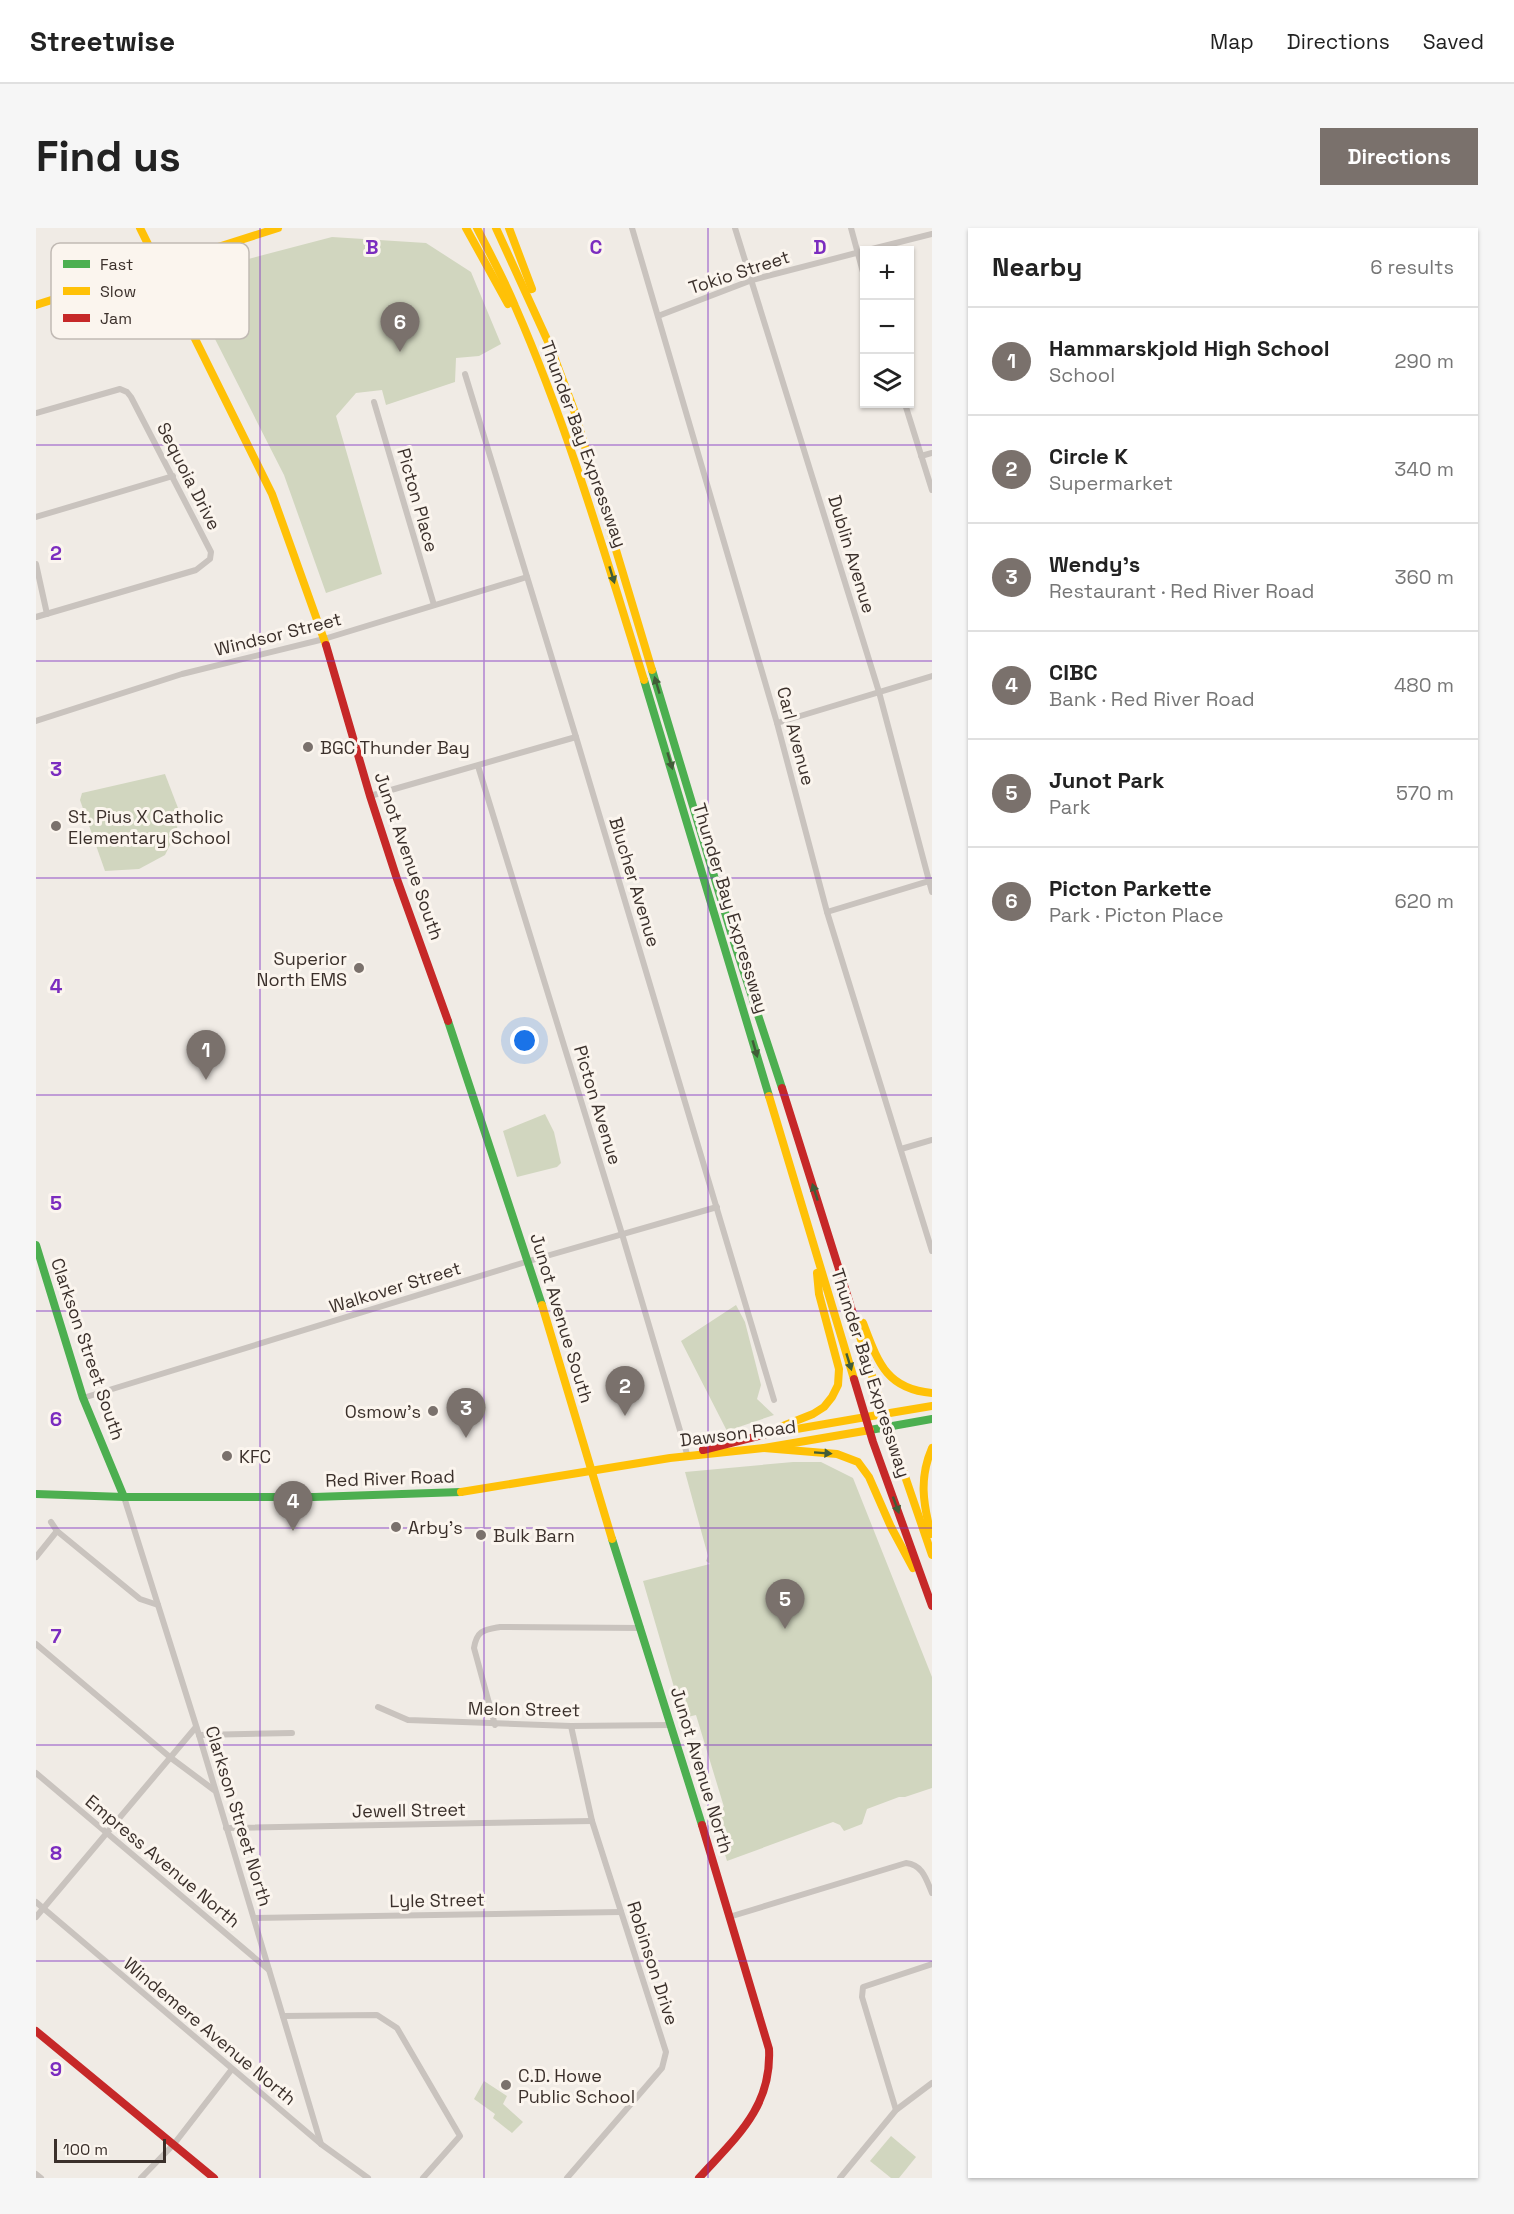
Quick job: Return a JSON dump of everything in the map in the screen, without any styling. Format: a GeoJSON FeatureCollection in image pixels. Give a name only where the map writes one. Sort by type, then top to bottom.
{"type":"FeatureCollection","features":[{"type":"Feature","properties":{"kind":"main road","name":"Junot Avenue South"},"geometry":{"type":"LineString","coordinates":[[140,228],[147,243]]}},
{"type":"Feature","properties":{"kind":"main road"},"geometry":{"type":"LineString","coordinates":[[231,243],[278,228]]}},
{"type":"Feature","properties":{"kind":"main road"},"geometry":{"type":"LineString","coordinates":[[466,228],[530,342]]}},
{"type":"Feature","properties":{"kind":"main road","name":"Thunder Bay Expressway"},"geometry":{"type":"LineString","coordinates":[[477,228],[515,305],[566,436],[620,601],[725,942],[813,1246],[870,1430],[931,1603]]}},
{"type":"Feature","properties":{"kind":"main road","name":"Thunder Bay Expressway"},"geometry":{"type":"LineString","coordinates":[[496,228],[550,346],[574,410],[733,939],[884,1414],[932,1555]]}},
{"type":"Feature","properties":{"kind":"main road"},"geometry":{"type":"LineString","coordinates":[[509,228],[528,277],[550,346]]}},
{"type":"Feature","properties":{"kind":"main road"},"geometry":{"type":"LineString","coordinates":[[36,304],[51,299]]}},
{"type":"Feature","properties":{"kind":"main road","name":"Junot Avenue South"},"geometry":{"type":"LineString","coordinates":[[194,339],[272,494],[324,639],[397,879],[458,1048],[529,1261],[591,1471]]}},
{"type":"Feature","properties":{"kind":"main road","name":"Clarkson Street South"},"geometry":{"type":"LineString","coordinates":[[36,1245],[83,1398],[124,1497]]}},
{"type":"Feature","properties":{"kind":"main road"},"geometry":{"type":"LineString","coordinates":[[760,1435],[819,1412],[834,1396],[837,1387],[838,1362],[819,1294],[813,1246]]}},
{"type":"Feature","properties":{"kind":"main road"},"geometry":{"type":"LineString","coordinates":[[833,1248],[879,1364],[902,1386],[916,1392],[932,1393]]}},
{"type":"Feature","properties":{"kind":"main road","name":"Dawson Road"},"geometry":{"type":"LineString","coordinates":[[670,1458],[760,1435],[932,1406]]}},
{"type":"Feature","properties":{"kind":"main road","name":"Dawson Road"},"geometry":{"type":"LineString","coordinates":[[670,1458],[764,1448],[932,1419]]}},
{"type":"Feature","properties":{"kind":"main road"},"geometry":{"type":"LineString","coordinates":[[764,1448],[837,1454],[858,1462],[869,1477],[891,1527],[931,1603]]}},
{"type":"Feature","properties":{"kind":"main road"},"geometry":{"type":"LineString","coordinates":[[932,1448],[925,1462],[921,1482],[932,1540]]}},
{"type":"Feature","properties":{"kind":"main road","name":"Red River Road"},"geometry":{"type":"LineString","coordinates":[[36,1494],[124,1497],[314,1497],[452,1494],[670,1458]]}},
{"type":"Feature","properties":{"kind":"main road","name":"Junot Avenue North"},"geometry":{"type":"LineString","coordinates":[[591,1471],[770,2050],[771,2068],[763,2098],[752,2116],[699,2178]]}},
{"type":"Feature","properties":{"kind":"main road"},"geometry":{"type":"LineString","coordinates":[[36,2031],[214,2178]]}},
{"type":"Feature","properties":{"kind":"street","name":"Carl Avenue"},"geometry":{"type":"LineString","coordinates":[[632,228],[777,723],[827,912],[932,1251]]}},
{"type":"Feature","properties":{"kind":"street","name":"Dublin Avenue"},"geometry":{"type":"LineString","coordinates":[[735,228],[879,692],[932,892]]}},
{"type":"Feature","properties":{"kind":"street"},"geometry":{"type":"LineString","coordinates":[[851,228],[860,246]]}},
{"type":"Feature","properties":{"kind":"street","name":"Tokio Street"},"geometry":{"type":"LineString","coordinates":[[886,246],[932,234]]}},
{"type":"Feature","properties":{"kind":"street","name":"Tokio Street"},"geometry":{"type":"LineString","coordinates":[[658,316],[752,280],[860,253]]}},
{"type":"Feature","properties":{"kind":"street","name":"Blucher Avenue"},"geometry":{"type":"LineString","coordinates":[[465,374],[774,1400]]}},
{"type":"Feature","properties":{"kind":"street","name":"Sequoia Drive"},"geometry":{"type":"LineString","coordinates":[[36,413],[120,389],[127,392],[211,552],[210,559],[196,570],[36,617]]}},
{"type":"Feature","properties":{"kind":"street","name":"Picton Place"},"geometry":{"type":"LineString","coordinates":[[374,402],[434,605]]}},
{"type":"Feature","properties":{"kind":"street"},"geometry":{"type":"LineString","coordinates":[[905,408],[932,490]]}},
{"type":"Feature","properties":{"kind":"street"},"geometry":{"type":"LineString","coordinates":[[921,456],[932,453]]}},
{"type":"Feature","properties":{"kind":"street"},"geometry":{"type":"LineString","coordinates":[[36,517],[173,476]]}},
{"type":"Feature","properties":{"kind":"street"},"geometry":{"type":"LineString","coordinates":[[36,564],[47,614]]}},
{"type":"Feature","properties":{"kind":"street","name":"Windsor Street"},"geometry":{"type":"LineString","coordinates":[[36,721],[182,674],[324,639],[527,577]]}},
{"type":"Feature","properties":{"kind":"street"},"geometry":{"type":"LineString","coordinates":[[777,723],[932,676]]}},
{"type":"Feature","properties":{"kind":"street"},"geometry":{"type":"LineString","coordinates":[[370,796],[576,737]]}},
{"type":"Feature","properties":{"kind":"street","name":"Picton Avenue"},"geometry":{"type":"LineString","coordinates":[[478,766],[687,1454]]}},
{"type":"Feature","properties":{"kind":"street"},"geometry":{"type":"LineString","coordinates":[[827,912],[930,880]]}},
{"type":"Feature","properties":{"kind":"street"},"geometry":{"type":"LineString","coordinates":[[901,1149],[932,1140]]}},
{"type":"Feature","properties":{"kind":"street","name":"Walkover Street"},"geometry":{"type":"LineString","coordinates":[[83,1398],[529,1261],[717,1207]]}},
{"type":"Feature","properties":{"kind":"street","name":"Clarkson Street North"},"geometry":{"type":"LineString","coordinates":[[124,1497],[321,2144]]}},
{"type":"Feature","properties":{"kind":"street"},"geometry":{"type":"LineString","coordinates":[[51,1522],[57,1531],[140,1599],[158,1605]]}},
{"type":"Feature","properties":{"kind":"street"},"geometry":{"type":"LineString","coordinates":[[36,1557],[57,1531]]}},
{"type":"Feature","properties":{"kind":"street"},"geometry":{"type":"LineString","coordinates":[[495,1725],[474,1648],[476,1638],[484,1630],[500,1627],[641,1628]]}},
{"type":"Feature","properties":{"kind":"street"},"geometry":{"type":"LineString","coordinates":[[36,1644],[171,1758],[214,1791]]}},
{"type":"Feature","properties":{"kind":"street","name":"Melon Street"},"geometry":{"type":"LineString","coordinates":[[378,1707],[408,1720],[495,1725],[671,1725]]}},
{"type":"Feature","properties":{"kind":"street","name":"Robinson Drive"},"geometry":{"type":"LineString","coordinates":[[567,2178],[662,2068],[666,2052],[592,1821],[571,1726]]}},
{"type":"Feature","properties":{"kind":"street"},"geometry":{"type":"LineString","coordinates":[[36,1917],[171,1758],[197,1731],[292,1733]]}},
{"type":"Feature","properties":{"kind":"street","name":"Empress Avenue North"},"geometry":{"type":"LineString","coordinates":[[36,1773],[270,1971]]}},
{"type":"Feature","properties":{"kind":"street","name":"Jewell Street"},"geometry":{"type":"LineString","coordinates":[[226,1828],[592,1821]]}},
{"type":"Feature","properties":{"kind":"street"},"geometry":{"type":"LineString","coordinates":[[729,1917],[906,1863],[922,1870],[932,1893]]}},
{"type":"Feature","properties":{"kind":"street","name":"Windemere Avenue North"},"geometry":{"type":"LineString","coordinates":[[36,1902],[321,2144],[368,2178]]}},
{"type":"Feature","properties":{"kind":"street","name":"Lyle Street"},"geometry":{"type":"LineString","coordinates":[[254,1918],[621,1912]]}},
{"type":"Feature","properties":{"kind":"street"},"geometry":{"type":"LineString","coordinates":[[896,2110],[862,1997],[862,1988],[932,1964]]}},
{"type":"Feature","properties":{"kind":"street"},"geometry":{"type":"LineString","coordinates":[[283,2016],[377,2015],[397,2028],[460,2136],[423,2178]]}},
{"type":"Feature","properties":{"kind":"street"},"geometry":{"type":"LineString","coordinates":[[141,2178],[174,2144],[232,2069]]}},
{"type":"Feature","properties":{"kind":"street"},"geometry":{"type":"LineString","coordinates":[[840,2178],[896,2110],[932,2083]]}},
{"type":"Feature","properties":{"kind":"street"},"geometry":{"type":"LineString","coordinates":[[36,2174],[41,2178]]}},
{"type":"Feature","properties":{"kind":"green space"},"geometry":{"type":"Polygon","coordinates":[[[332,237],[426,243],[471,272],[501,344],[479,356],[456,358],[455,382],[386,405],[382,390],[356,393],[336,416],[382,574],[326,593],[284,475],[215,339],[249,339],[249,259],[332,237]]]}},
{"type":"Feature","properties":{"kind":"green space"},"geometry":{"type":"Polygon","coordinates":[[[165,774],[178,808],[177,831],[165,855],[139,869],[105,871],[80,800],[82,793],[165,774]]]}},
{"type":"Feature","properties":{"kind":"green space"},"geometry":{"type":"Polygon","coordinates":[[[545,1114],[554,1132],[561,1163],[557,1167],[517,1177],[503,1131],[545,1114]]]}},
{"type":"Feature","properties":{"kind":"green space"},"geometry":{"type":"Polygon","coordinates":[[[736,1305],[745,1322],[761,1385],[757,1399],[774,1415],[727,1431],[681,1341],[736,1305]]]}},
{"type":"Feature","properties":{"kind":"green space"},"geometry":{"type":"Polygon","coordinates":[[[793,1462],[821,1462],[853,1478],[932,1677],[932,1788],[867,1809],[862,1824],[844,1831],[840,1825],[833,1822],[727,1861],[712,1812],[724,1807],[696,1715],[683,1718],[643,1581],[710,1564],[706,1561],[708,1556],[685,1472],[793,1462]]]}},
{"type":"Feature","properties":{"kind":"green space"},"geometry":{"type":"Polygon","coordinates":[[[484,2081],[507,2096],[503,2104],[523,2122],[512,2133],[493,2118],[495,2114],[474,2099],[484,2081]]]}},
{"type":"Feature","properties":{"kind":"green space"},"geometry":{"type":"Polygon","coordinates":[[[891,2136],[916,2157],[899,2178],[891,2178],[870,2161],[891,2136]]]}},
{"type":"Feature","properties":{"kind":"traffic: fast"},"geometry":{"type":"LineString","coordinates":[[652,670],[733,939],[782,1088]]}},
{"type":"Feature","properties":{"kind":"traffic: fast"},"geometry":{"type":"LineString","coordinates":[[644,680],[769,1096]]}},
{"type":"Feature","properties":{"kind":"traffic: fast"},"geometry":{"type":"LineString","coordinates":[[448,1021],[542,1305]]}},
{"type":"Feature","properties":{"kind":"traffic: fast"},"geometry":{"type":"LineString","coordinates":[[36,1245],[83,1398],[124,1497]]}},
{"type":"Feature","properties":{"kind":"traffic: fast"},"geometry":{"type":"LineString","coordinates":[[870,1430],[932,1419]]}},
{"type":"Feature","properties":{"kind":"traffic: fast"},"geometry":{"type":"LineString","coordinates":[[36,1494],[124,1497],[314,1497],[461,1492]]}},
{"type":"Feature","properties":{"kind":"traffic: fast"},"geometry":{"type":"LineString","coordinates":[[612,1539],[702,1825]]}},
{"type":"Feature","properties":{"kind":"traffic: slow"},"geometry":{"type":"LineString","coordinates":[[140,228],[147,243]]}},
{"type":"Feature","properties":{"kind":"traffic: slow"},"geometry":{"type":"LineString","coordinates":[[231,243],[278,228]]}},
{"type":"Feature","properties":{"kind":"traffic: slow"},"geometry":{"type":"LineString","coordinates":[[466,228],[508,304]]}},
{"type":"Feature","properties":{"kind":"traffic: slow"},"geometry":{"type":"LineString","coordinates":[[477,228],[511,296],[569,444],[644,680]]}},
{"type":"Feature","properties":{"kind":"traffic: slow"},"geometry":{"type":"LineString","coordinates":[[496,228],[550,346],[574,410],[652,670]]}},
{"type":"Feature","properties":{"kind":"traffic: slow"},"geometry":{"type":"LineString","coordinates":[[509,228],[532,289]]}},
{"type":"Feature","properties":{"kind":"traffic: slow"},"geometry":{"type":"LineString","coordinates":[[36,305],[51,300]]}},
{"type":"Feature","properties":{"kind":"traffic: slow"},"geometry":{"type":"LineString","coordinates":[[195,339],[272,494],[326,645]]}},
{"type":"Feature","properties":{"kind":"traffic: slow"},"geometry":{"type":"LineString","coordinates":[[769,1096],[854,1379]]}},
{"type":"Feature","properties":{"kind":"traffic: slow"},"geometry":{"type":"LineString","coordinates":[[760,1435],[813,1414],[824,1407],[838,1385],[839,1369],[819,1294],[817,1273]]}},
{"type":"Feature","properties":{"kind":"traffic: slow"},"geometry":{"type":"LineString","coordinates":[[542,1305],[612,1539]]}},
{"type":"Feature","properties":{"kind":"traffic: slow"},"geometry":{"type":"LineString","coordinates":[[855,1320],[884,1415],[932,1555]]}},
{"type":"Feature","properties":{"kind":"traffic: slow"},"geometry":{"type":"LineString","coordinates":[[863,1323],[879,1361],[886,1371],[904,1386],[932,1393]]}},
{"type":"Feature","properties":{"kind":"traffic: slow"},"geometry":{"type":"LineString","coordinates":[[866,1417],[932,1406]]}},
{"type":"Feature","properties":{"kind":"traffic: slow"},"geometry":{"type":"LineString","coordinates":[[779,1432],[866,1417]]}},
{"type":"Feature","properties":{"kind":"traffic: slow"},"geometry":{"type":"LineString","coordinates":[[461,1492],[670,1458],[764,1448],[870,1430]]}},
{"type":"Feature","properties":{"kind":"traffic: slow"},"geometry":{"type":"LineString","coordinates":[[764,1448],[837,1454],[858,1462],[869,1477],[891,1527],[913,1568]]}},
{"type":"Feature","properties":{"kind":"traffic: slow"},"geometry":{"type":"LineString","coordinates":[[931,1534],[926,1512],[924,1480],[932,1448]]}},
{"type":"Feature","properties":{"kind":"traffic: jam"},"geometry":{"type":"LineString","coordinates":[[326,645],[370,796],[448,1021]]}},
{"type":"Feature","properties":{"kind":"traffic: jam"},"geometry":{"type":"LineString","coordinates":[[782,1088],[855,1320]]}},
{"type":"Feature","properties":{"kind":"traffic: jam"},"geometry":{"type":"LineString","coordinates":[[854,1379],[873,1442],[932,1606]]}},
{"type":"Feature","properties":{"kind":"traffic: jam"},"geometry":{"type":"LineString","coordinates":[[703,1450],[766,1434]]}},
{"type":"Feature","properties":{"kind":"traffic: jam"},"geometry":{"type":"LineString","coordinates":[[699,2178],[738,2135],[758,2105],[768,2070],[769,2049],[702,1825]]}},
{"type":"Feature","properties":{"kind":"traffic: jam"},"geometry":{"type":"LineString","coordinates":[[36,2031],[214,2178]]}},
{"type":"Feature","properties":{"kind":"place","name":"Picton Parkette"},"geometry":{"type":"Point","coordinates":[400,352]}},
{"type":"Feature","properties":{"kind":"place","name":"BGC Thunder Bay"},"geometry":{"type":"Point","coordinates":[308,747]}},
{"type":"Feature","properties":{"kind":"place","name":"St. Pius X Catholic Elementary School"},"geometry":{"type":"Point","coordinates":[56,826]}},
{"type":"Feature","properties":{"kind":"place","name":"Superior North EMS"},"geometry":{"type":"Point","coordinates":[359,968]}},
{"type":"Feature","properties":{"kind":"place","name":"Hammarskjold High School"},"geometry":{"type":"Point","coordinates":[206,1080]}},
{"type":"Feature","properties":{"kind":"place","name":"Osmow's"},"geometry":{"type":"Point","coordinates":[433,1411]}},
{"type":"Feature","properties":{"kind":"place","name":"Circle K"},"geometry":{"type":"Point","coordinates":[625,1416]}},
{"type":"Feature","properties":{"kind":"place","name":"Wendy's"},"geometry":{"type":"Point","coordinates":[466,1438]}},
{"type":"Feature","properties":{"kind":"place","name":"KFC"},"geometry":{"type":"Point","coordinates":[227,1456]}},
{"type":"Feature","properties":{"kind":"place","name":"Arby's"},"geometry":{"type":"Point","coordinates":[396,1527]}},
{"type":"Feature","properties":{"kind":"place","name":"CIBC"},"geometry":{"type":"Point","coordinates":[293,1531]}},
{"type":"Feature","properties":{"kind":"place","name":"Bulk Barn"},"geometry":{"type":"Point","coordinates":[481,1535]}},
{"type":"Feature","properties":{"kind":"place","name":"Junot Park"},"geometry":{"type":"Point","coordinates":[785,1629]}},
{"type":"Feature","properties":{"kind":"place","name":"C.D. Howe Public School"},"geometry":{"type":"Point","coordinates":[506,2085]}}]}
